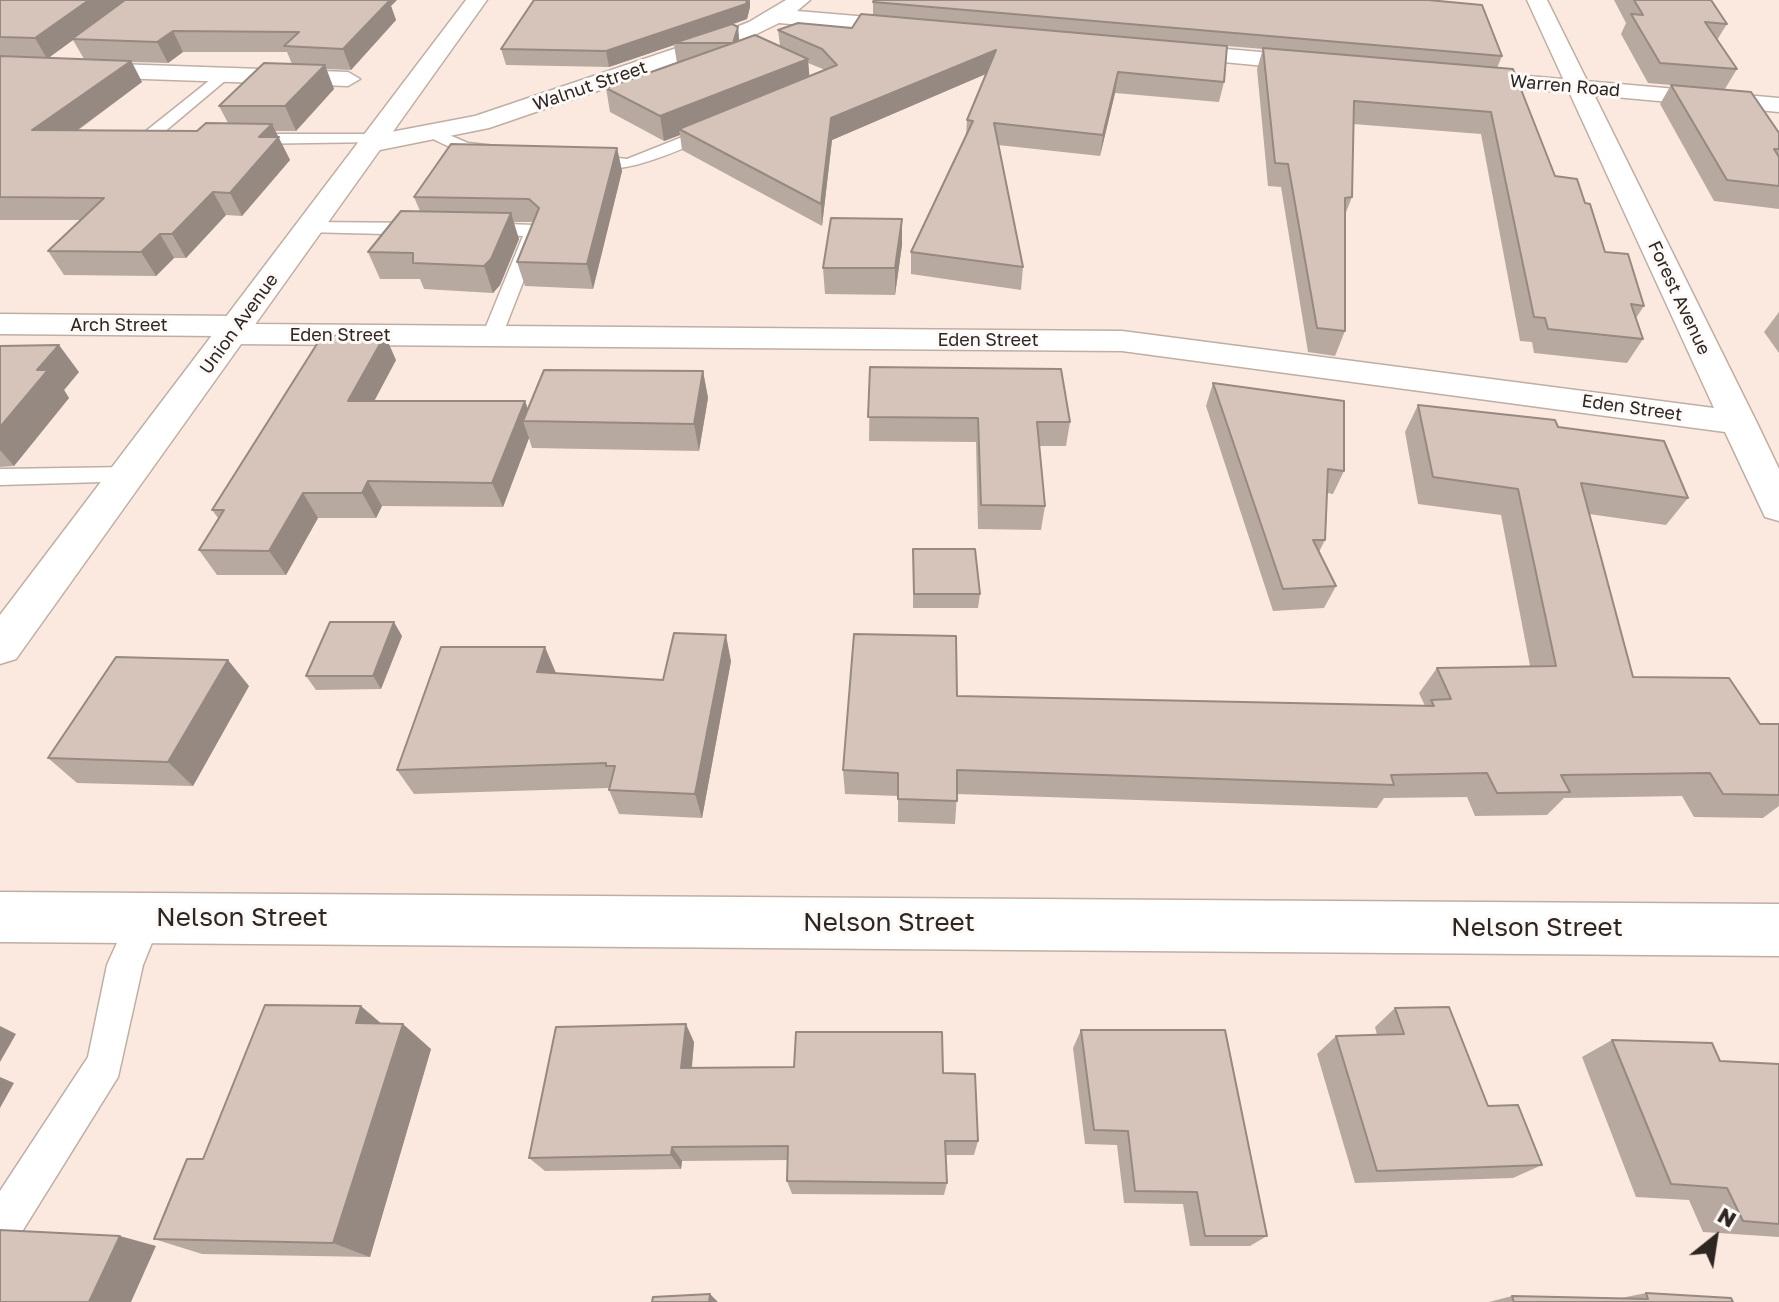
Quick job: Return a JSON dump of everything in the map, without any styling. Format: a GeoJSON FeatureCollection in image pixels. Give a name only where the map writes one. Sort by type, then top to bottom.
{"type":"FeatureCollection","features":[{"type":"Feature","properties":{"kind":"street","name":"Union Avenue"},"geometry":{"type":"LineString","coordinates":[[0,647],[477,0]]}},
{"type":"Feature","properties":{"kind":"street","name":"Walnut Street"},"geometry":{"type":"LineString","coordinates":[[372,142],[435,134],[480,123],[732,37],[777,16],[800,0]]}},
{"type":"Feature","properties":{"kind":"street","name":"Forest Avenue"},"geometry":{"type":"LineString","coordinates":[[1537,0],[1779,508]]}},
{"type":"Feature","properties":{"kind":"street"},"geometry":{"type":"LineString","coordinates":[[777,16],[934,30]]}},
{"type":"Feature","properties":{"kind":"street"},"geometry":{"type":"LineString","coordinates":[[53,69],[88,43]]}},
{"type":"Feature","properties":{"kind":"street"},"geometry":{"type":"LineString","coordinates":[[1139,48],[1343,66]]}},
{"type":"Feature","properties":{"kind":"street"},"geometry":{"type":"LineString","coordinates":[[0,67],[348,79]]}},
{"type":"Feature","properties":{"kind":"street","name":"Warren Road"},"geometry":{"type":"LineString","coordinates":[[1438,75],[1779,105]]}},
{"type":"Feature","properties":{"kind":"street","name":"Arch Street"},"geometry":{"type":"LineString","coordinates":[[0,324],[235,330]]}},
{"type":"Feature","properties":{"kind":"street","name":"Eden Street"},"geometry":{"type":"LineString","coordinates":[[235,330],[492,336],[1122,341],[1739,423]]}},
{"type":"Feature","properties":{"kind":"street","name":"Nelson Street"},"geometry":{"type":"LineString","coordinates":[[0,917],[1779,930]]}},
{"type":"Feature","properties":{"kind":"lane"},"geometry":{"type":"LineString","coordinates":[[732,37],[754,47]]}},
{"type":"Feature","properties":{"kind":"lane"},"geometry":{"type":"LineString","coordinates":[[193,138],[147,138],[225,75]]}},
{"type":"Feature","properties":{"kind":"lane"},"geometry":{"type":"LineString","coordinates":[[569,158],[629,164],[728,124]]}},
{"type":"Feature","properties":{"kind":"lane"},"geometry":{"type":"LineString","coordinates":[[435,134],[465,148],[510,152]]}},
{"type":"Feature","properties":{"kind":"lane"},"geometry":{"type":"LineString","coordinates":[[223,138],[372,142]]}},
{"type":"Feature","properties":{"kind":"lane"},"geometry":{"type":"LineString","coordinates":[[310,228],[534,231],[492,336]]}},
{"type":"Feature","properties":{"kind":"lane"},"geometry":{"type":"LineString","coordinates":[[0,477],[128,475]]}},
{"type":"Feature","properties":{"kind":"lane"},"geometry":{"type":"LineString","coordinates":[[0,1228],[105,1064],[125,965],[145,918]]}},
{"type":"Feature","properties":{"kind":"building"},"geometry":{"type":"Polygon","coordinates":[[[0,0],[89,0],[35,38],[0,37],[0,0]]]}},
{"type":"Feature","properties":{"kind":"building"},"geometry":{"type":"Polygon","coordinates":[[[125,0],[390,0],[343,49],[284,46],[299,32],[173,31],[157,42],[72,39],[125,0]]]}},
{"type":"Feature","properties":{"kind":"building"},"geometry":{"type":"Polygon","coordinates":[[[534,0],[747,0],[746,4],[606,51],[501,49],[534,0]]]}},
{"type":"Feature","properties":{"kind":"building"},"geometry":{"type":"Polygon","coordinates":[[[1428,0],[1482,5],[1502,56],[873,2],[1428,0]]]}},
{"type":"Feature","properties":{"kind":"building"},"geometry":{"type":"Polygon","coordinates":[[[1634,0],[1711,0],[1727,24],[1705,22],[1737,69],[1660,63],[1631,14],[1643,15],[1634,0]]]}},
{"type":"Feature","properties":{"kind":"building"},"geometry":{"type":"Polygon","coordinates":[[[861,14],[1227,46],[1224,82],[1118,72],[1103,135],[994,123],[1023,267],[911,252],[973,121],[967,120],[996,50],[831,118],[821,204],[679,129],[837,65],[822,49],[778,30],[798,23],[852,28],[861,14]]]}},
{"type":"Feature","properties":{"kind":"building"},"geometry":{"type":"Polygon","coordinates":[[[732,24],[738,27],[733,43],[674,43],[732,24]]]}},
{"type":"Feature","properties":{"kind":"building"},"geometry":{"type":"Polygon","coordinates":[[[755,35],[808,59],[660,116],[606,88],[755,35]]]}},
{"type":"Feature","properties":{"kind":"building"},"geometry":{"type":"Polygon","coordinates":[[[1263,48],[1513,69],[1555,176],[1577,179],[1585,203],[1590,204],[1605,252],[1628,254],[1644,306],[1631,304],[1643,339],[1548,329],[1545,318],[1534,317],[1491,112],[1354,101],[1352,197],[1345,198],[1345,331],[1317,328],[1288,164],[1275,163],[1263,48]]]}},
{"type":"Feature","properties":{"kind":"building"},"geometry":{"type":"Polygon","coordinates":[[[0,56],[131,61],[32,130],[197,131],[206,123],[272,124],[259,137],[279,137],[230,193],[213,192],[172,234],[160,234],[141,252],[48,251],[104,198],[0,197],[0,56]]]}},
{"type":"Feature","properties":{"kind":"building"},"geometry":{"type":"Polygon","coordinates":[[[264,63],[325,65],[285,106],[219,106],[264,63]]]}},
{"type":"Feature","properties":{"kind":"building"},"geometry":{"type":"Polygon","coordinates":[[[1671,85],[1751,92],[1779,133],[1779,149],[1774,149],[1779,157],[1779,186],[1727,180],[1671,85]]]}},
{"type":"Feature","properties":{"kind":"building"},"geometry":{"type":"Polygon","coordinates":[[[451,144],[617,148],[587,264],[517,262],[539,208],[529,199],[414,197],[451,144]]]}},
{"type":"Feature","properties":{"kind":"building"},"geometry":{"type":"Polygon","coordinates":[[[401,211],[511,213],[491,259],[484,266],[413,263],[413,253],[368,252],[401,211]]]}},
{"type":"Feature","properties":{"kind":"building"},"geometry":{"type":"Polygon","coordinates":[[[831,218],[902,219],[895,268],[823,268],[831,218]]]}},
{"type":"Feature","properties":{"kind":"building"},"geometry":{"type":"Polygon","coordinates":[[[385,335],[348,401],[525,401],[492,483],[368,481],[362,493],[303,493],[269,551],[199,550],[224,510],[212,510],[322,336],[385,335]]]}},
{"type":"Feature","properties":{"kind":"building"},"geometry":{"type":"Polygon","coordinates":[[[59,345],[37,370],[48,370],[0,427],[0,346],[59,345]]]}},
{"type":"Feature","properties":{"kind":"building"},"geometry":{"type":"Polygon","coordinates":[[[870,367],[1061,369],[1070,422],[1037,422],[1045,506],[981,505],[978,418],[868,417],[870,367]]]}},
{"type":"Feature","properties":{"kind":"building"},"geometry":{"type":"Polygon","coordinates":[[[544,370],[703,371],[694,424],[523,421],[544,370]]]}},
{"type":"Feature","properties":{"kind":"building"},"geometry":{"type":"Polygon","coordinates":[[[1213,383],[1344,401],[1344,471],[1328,469],[1325,540],[1313,540],[1336,586],[1283,589],[1213,383]]]}},
{"type":"Feature","properties":{"kind":"building"},"geometry":{"type":"Polygon","coordinates":[[[1418,405],[1555,420],[1558,427],[1664,441],[1688,498],[1581,483],[1633,677],[1729,678],[1760,724],[1779,724],[1779,795],[1723,794],[1710,773],[1561,775],[1570,792],[1497,793],[1487,773],[1391,775],[1394,785],[957,770],[957,801],[898,799],[898,773],[843,770],[854,634],[956,636],[957,696],[1434,706],[1431,700],[1451,699],[1437,668],[1556,666],[1518,489],[1433,477],[1418,405]]]}},
{"type":"Feature","properties":{"kind":"building"},"geometry":{"type":"Polygon","coordinates":[[[913,549],[975,549],[980,594],[914,594],[913,549]]]}},
{"type":"Feature","properties":{"kind":"building"},"geometry":{"type":"Polygon","coordinates":[[[330,622],[394,622],[373,676],[306,676],[330,622]]]}},
{"type":"Feature","properties":{"kind":"building"},"geometry":{"type":"Polygon","coordinates":[[[674,633],[726,635],[695,794],[609,790],[615,766],[606,766],[606,763],[397,770],[441,647],[545,647],[537,672],[663,680],[674,633]]]}},
{"type":"Feature","properties":{"kind":"building"},"geometry":{"type":"Polygon","coordinates":[[[116,657],[228,660],[168,762],[48,758],[116,657]]]}},
{"type":"Feature","properties":{"kind":"building"},"geometry":{"type":"Polygon","coordinates":[[[265,1005],[361,1006],[356,1023],[403,1024],[333,1243],[154,1239],[187,1159],[203,1159],[265,1005]]]}},
{"type":"Feature","properties":{"kind":"building"},"geometry":{"type":"Polygon","coordinates":[[[1449,1007],[1488,1106],[1518,1105],[1542,1165],[1377,1171],[1336,1036],[1404,1034],[1395,1008],[1449,1007]]]}},
{"type":"Feature","properties":{"kind":"building"},"geometry":{"type":"Polygon","coordinates":[[[686,1024],[681,1068],[794,1067],[796,1032],[942,1032],[943,1073],[975,1074],[978,1141],[945,1141],[947,1183],[787,1181],[788,1146],[672,1147],[671,1155],[529,1158],[556,1027],[686,1024]]]}},
{"type":"Feature","properties":{"kind":"building"},"geometry":{"type":"Polygon","coordinates":[[[1081,1030],[1225,1030],[1267,1236],[1205,1236],[1197,1192],[1135,1191],[1128,1131],[1094,1130],[1081,1030]]]}},
{"type":"Feature","properties":{"kind":"building"},"geometry":{"type":"Polygon","coordinates":[[[1612,1040],[1712,1043],[1720,1061],[1779,1064],[1779,1224],[1743,1221],[1727,1188],[1671,1184],[1612,1040]]]}},
{"type":"Feature","properties":{"kind":"building"},"geometry":{"type":"Polygon","coordinates":[[[0,1230],[120,1236],[89,1302],[0,1302],[0,1230]]]}},
{"type":"Feature","properties":{"kind":"building"},"geometry":{"type":"Polygon","coordinates":[[[1646,1293],[1731,1298],[1733,1302],[1514,1302],[1512,1296],[1648,1299],[1646,1293]]]}},
{"type":"Feature","properties":{"kind":"building"},"geometry":{"type":"Polygon","coordinates":[[[710,1294],[709,1302],[652,1302],[653,1297],[710,1294]]]}}]}
